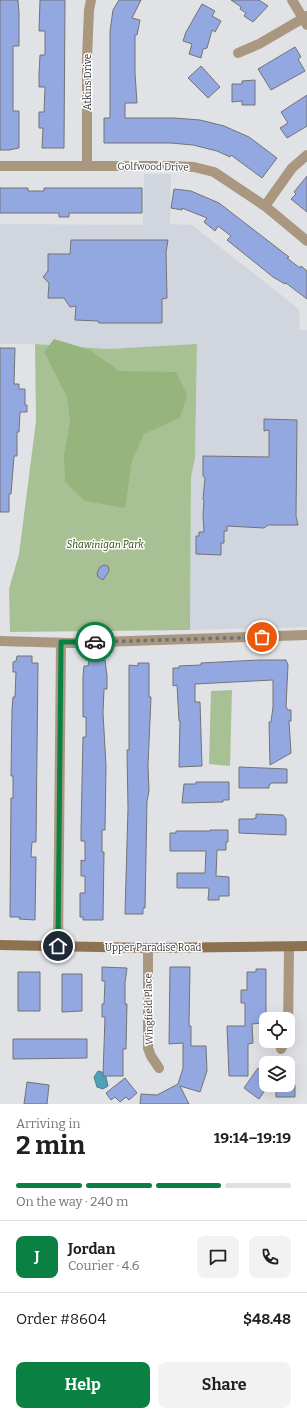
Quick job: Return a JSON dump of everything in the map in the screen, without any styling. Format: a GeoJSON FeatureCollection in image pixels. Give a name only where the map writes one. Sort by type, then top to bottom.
{"type":"FeatureCollection","features":[{"type":"Feature","properties":{"kind":"main road","name":"Upper Paradise Road"},"geometry":{"type":"LineString","coordinates":[[0,945],[148,948],[307,946]]}},
{"type":"Feature","properties":{"kind":"street","name":"Atkins Drive"},"geometry":{"type":"LineString","coordinates":[[87,165],[87,58],[89,10],[91,0]]}},
{"type":"Feature","properties":{"kind":"street"},"geometry":{"type":"LineString","coordinates":[[238,53],[306,20],[292,0]]}},
{"type":"Feature","properties":{"kind":"street"},"geometry":{"type":"LineString","coordinates":[[265,206],[292,168],[307,155]]}},
{"type":"Feature","properties":{"kind":"street","name":"Golfwood Drive"},"geometry":{"type":"LineString","coordinates":[[0,166],[87,165],[194,167],[214,172],[265,206],[307,241]]}},
{"type":"Feature","properties":{"kind":"street"},"geometry":{"type":"LineString","coordinates":[[0,641],[61,642],[307,635]]}},
{"type":"Feature","properties":{"kind":"street"},"geometry":{"type":"LineString","coordinates":[[58,946],[61,642]]}},
{"type":"Feature","properties":{"kind":"street"},"geometry":{"type":"LineString","coordinates":[[288,1012],[289,946]]}},
{"type":"Feature","properties":{"kind":"street","name":"Wingfield Place"},"geometry":{"type":"LineString","coordinates":[[148,948],[148,1048],[151,1056],[159,1068]]}},
{"type":"Feature","properties":{"kind":"shaded area"},"geometry":{"type":"Polygon","coordinates":[[[144,174],[171,174],[170,224],[192,225],[299,309],[300,330],[307,330],[307,627],[190,630],[191,477],[195,458],[197,345],[108,349],[35,344],[0,344],[0,224],[143,225],[144,174]]]}},
{"type":"Feature","properties":{"kind":"green space"},"geometry":{"type":"Polygon","coordinates":[[[54,339],[90,350],[119,371],[176,372],[187,395],[180,418],[144,434],[132,461],[125,508],[85,501],[65,482],[64,455],[70,421],[67,397],[44,352],[54,339]]]}},
{"type":"Feature","properties":{"kind":"green space","name":"Shawinigan Park"},"geometry":{"type":"Polygon","coordinates":[[[35,344],[108,349],[197,344],[195,458],[191,477],[190,630],[10,632],[9,589],[19,554],[36,421],[35,344]]]}},
{"type":"Feature","properties":{"kind":"green space"},"geometry":{"type":"Polygon","coordinates":[[[232,690],[230,766],[209,764],[211,691],[232,690]]]}},
{"type":"Feature","properties":{"kind":"water"},"geometry":{"type":"Polygon","coordinates":[[[98,1071],[105,1073],[108,1086],[103,1089],[97,1087],[94,1077],[98,1071]]]}},
{"type":"Feature","properties":{"kind":"building"},"geometry":{"type":"Polygon","coordinates":[[[0,0],[18,0],[19,13],[19,46],[13,46],[13,111],[19,111],[19,148],[9,150],[0,150],[0,0]]]}},
{"type":"Feature","properties":{"kind":"building"},"geometry":{"type":"Polygon","coordinates":[[[40,0],[65,0],[64,148],[42,148],[43,128],[39,128],[39,112],[44,112],[45,87],[39,87],[39,74],[40,55],[45,55],[45,31],[39,31],[40,0]]]}},
{"type":"Feature","properties":{"kind":"building"},"geometry":{"type":"Polygon","coordinates":[[[119,0],[141,0],[132,18],[140,20],[137,35],[135,35],[137,103],[125,103],[125,118],[174,118],[200,120],[224,126],[249,137],[277,158],[262,178],[231,155],[230,157],[217,151],[193,145],[171,143],[104,143],[104,118],[110,118],[110,31],[113,10],[119,0]]]}},
{"type":"Feature","properties":{"kind":"building"},"geometry":{"type":"Polygon","coordinates":[[[231,0],[259,0],[268,6],[253,22],[244,16],[246,13],[240,9],[241,7],[231,0]]]}},
{"type":"Feature","properties":{"kind":"building"},"geometry":{"type":"Polygon","coordinates":[[[202,4],[215,11],[212,16],[221,21],[215,32],[212,30],[207,48],[203,49],[201,58],[189,54],[192,44],[183,41],[186,32],[202,4]]]}},
{"type":"Feature","properties":{"kind":"building"},"geometry":{"type":"Polygon","coordinates":[[[295,47],[301,57],[298,59],[305,71],[271,90],[258,69],[295,47]]]}},
{"type":"Feature","properties":{"kind":"building"},"geometry":{"type":"Polygon","coordinates":[[[201,66],[220,87],[208,98],[188,78],[201,66]]]}},
{"type":"Feature","properties":{"kind":"building"},"geometry":{"type":"Polygon","coordinates":[[[255,80],[255,105],[242,105],[242,101],[232,102],[232,84],[242,84],[242,81],[255,80]]]}},
{"type":"Feature","properties":{"kind":"building"},"geometry":{"type":"Polygon","coordinates":[[[307,95],[307,126],[287,138],[280,128],[288,123],[281,112],[307,95]]]}},
{"type":"Feature","properties":{"kind":"building"},"geometry":{"type":"Polygon","coordinates":[[[307,176],[307,212],[291,199],[296,194],[294,192],[307,176]]]}},
{"type":"Feature","properties":{"kind":"building"},"geometry":{"type":"Polygon","coordinates":[[[0,188],[28,188],[28,191],[44,191],[44,188],[142,188],[142,213],[69,213],[69,217],[59,217],[59,213],[0,213],[0,188]]]}},
{"type":"Feature","properties":{"kind":"building"},"geometry":{"type":"Polygon","coordinates":[[[174,189],[191,191],[219,203],[289,257],[287,258],[300,268],[301,266],[307,271],[307,299],[286,283],[285,284],[273,277],[227,240],[231,236],[218,226],[215,231],[204,222],[207,218],[182,208],[182,210],[171,208],[174,189]]]}},
{"type":"Feature","properties":{"kind":"building"},"geometry":{"type":"Polygon","coordinates":[[[71,240],[168,240],[166,252],[167,298],[162,299],[162,323],[99,323],[98,321],[75,320],[76,306],[70,307],[64,298],[48,298],[49,283],[43,277],[48,271],[48,254],[70,254],[71,240]]]}},
{"type":"Feature","properties":{"kind":"building"},"geometry":{"type":"Polygon","coordinates":[[[0,348],[15,348],[14,384],[19,384],[19,389],[25,389],[25,405],[27,405],[27,412],[20,412],[19,432],[17,432],[17,456],[14,456],[11,494],[9,494],[9,512],[0,512],[0,348]]]}},
{"type":"Feature","properties":{"kind":"building"},"geometry":{"type":"Polygon","coordinates":[[[264,419],[297,420],[296,516],[298,525],[268,525],[264,528],[227,526],[227,531],[224,531],[224,543],[221,543],[221,555],[196,554],[196,536],[199,536],[199,532],[204,532],[203,499],[205,478],[203,476],[203,456],[269,457],[269,430],[264,431],[264,419]]]}},
{"type":"Feature","properties":{"kind":"building"},"geometry":{"type":"Polygon","coordinates":[[[104,565],[108,566],[109,571],[103,580],[98,577],[97,573],[100,567],[104,565]]]}},
{"type":"Feature","properties":{"kind":"building"},"geometry":{"type":"Polygon","coordinates":[[[17,656],[32,656],[32,663],[38,663],[36,842],[32,842],[31,857],[36,857],[35,920],[10,917],[11,798],[13,798],[13,776],[11,776],[12,709],[13,697],[15,697],[16,672],[13,672],[13,662],[16,661],[17,656]]]}},
{"type":"Feature","properties":{"kind":"building"},"geometry":{"type":"Polygon","coordinates":[[[89,660],[105,660],[107,676],[107,689],[104,689],[103,713],[106,766],[105,830],[102,830],[102,852],[104,852],[103,920],[83,920],[83,917],[80,917],[80,893],[85,893],[85,876],[81,876],[81,860],[85,861],[85,841],[81,841],[83,737],[86,737],[86,717],[83,717],[83,675],[84,666],[88,666],[89,660]]]}},
{"type":"Feature","properties":{"kind":"building"},"geometry":{"type":"Polygon","coordinates":[[[286,660],[288,665],[286,707],[288,710],[291,710],[291,721],[289,721],[291,753],[270,765],[269,722],[271,722],[273,707],[273,680],[195,684],[195,702],[200,702],[202,766],[179,767],[180,721],[177,685],[173,686],[173,668],[179,668],[179,666],[201,665],[201,663],[286,660]]]}},
{"type":"Feature","properties":{"kind":"building"},"geometry":{"type":"Polygon","coordinates":[[[138,663],[149,663],[149,697],[151,697],[145,908],[143,908],[143,914],[125,914],[128,808],[127,750],[129,750],[129,665],[138,666],[138,663]]]}},
{"type":"Feature","properties":{"kind":"building"},"geometry":{"type":"Polygon","coordinates":[[[239,767],[287,769],[287,783],[272,783],[269,785],[269,788],[239,788],[239,767]]]}},
{"type":"Feature","properties":{"kind":"building"},"geometry":{"type":"Polygon","coordinates":[[[196,782],[229,782],[229,800],[223,800],[223,802],[182,803],[184,784],[196,784],[196,782]]]}},
{"type":"Feature","properties":{"kind":"building"},"geometry":{"type":"Polygon","coordinates":[[[256,814],[283,815],[286,819],[286,835],[239,833],[239,819],[253,819],[256,818],[256,814]]]}},
{"type":"Feature","properties":{"kind":"building"},"geometry":{"type":"Polygon","coordinates":[[[228,830],[226,850],[217,850],[216,876],[229,877],[229,896],[219,896],[219,900],[208,900],[209,888],[177,888],[177,873],[205,873],[206,851],[170,851],[170,833],[176,833],[176,831],[228,830]]]}},
{"type":"Feature","properties":{"kind":"building"},"geometry":{"type":"Polygon","coordinates":[[[102,967],[127,968],[125,983],[125,1004],[127,1004],[126,1049],[123,1049],[123,1076],[103,1076],[105,1017],[102,1017],[102,1004],[104,1004],[105,981],[102,981],[102,967]]]}},
{"type":"Feature","properties":{"kind":"building"},"geometry":{"type":"Polygon","coordinates":[[[170,967],[190,967],[189,1026],[191,1026],[191,1046],[206,1046],[207,1071],[200,1092],[180,1086],[189,1104],[140,1104],[141,1094],[157,1095],[178,1084],[183,1068],[183,1043],[169,1044],[170,967]]]}},
{"type":"Feature","properties":{"kind":"building"},"geometry":{"type":"Polygon","coordinates":[[[256,969],[266,969],[266,1012],[259,1012],[259,1023],[252,1024],[253,1043],[248,1044],[248,1076],[229,1076],[227,1026],[245,1026],[245,1003],[241,1003],[241,990],[247,990],[247,972],[256,972],[256,969]]]}},
{"type":"Feature","properties":{"kind":"building"},"geometry":{"type":"Polygon","coordinates":[[[18,972],[40,972],[40,1011],[18,1011],[18,972]]]}},
{"type":"Feature","properties":{"kind":"building"},"geometry":{"type":"Polygon","coordinates":[[[62,974],[82,974],[82,1011],[62,1012],[62,974]]]}},
{"type":"Feature","properties":{"kind":"building"},"geometry":{"type":"Polygon","coordinates":[[[13,1039],[87,1039],[87,1058],[13,1059],[13,1039]]]}},
{"type":"Feature","properties":{"kind":"building"},"geometry":{"type":"Polygon","coordinates":[[[258,1068],[259,1092],[264,1092],[259,1099],[244,1088],[258,1068]]]}},
{"type":"Feature","properties":{"kind":"building"},"geometry":{"type":"Polygon","coordinates":[[[125,1078],[137,1093],[129,1100],[126,1097],[120,1102],[115,1097],[111,1100],[106,1093],[125,1078]]]}},
{"type":"Feature","properties":{"kind":"building"},"geometry":{"type":"Polygon","coordinates":[[[27,1082],[49,1085],[47,1104],[24,1104],[27,1082]]]}},
{"type":"Feature","properties":{"kind":"building"},"geometry":{"type":"Polygon","coordinates":[[[276,1092],[295,1092],[295,1097],[276,1097],[276,1092]]]}},
{"type":"Feature","properties":{"kind":"way so far"},"geometry":{"type":"LineString","coordinates":[[95,642],[262,637]]}},
{"type":"Feature","properties":{"kind":"route"},"geometry":{"type":"LineString","coordinates":[[58,946],[61,642],[95,642]]}}]}
